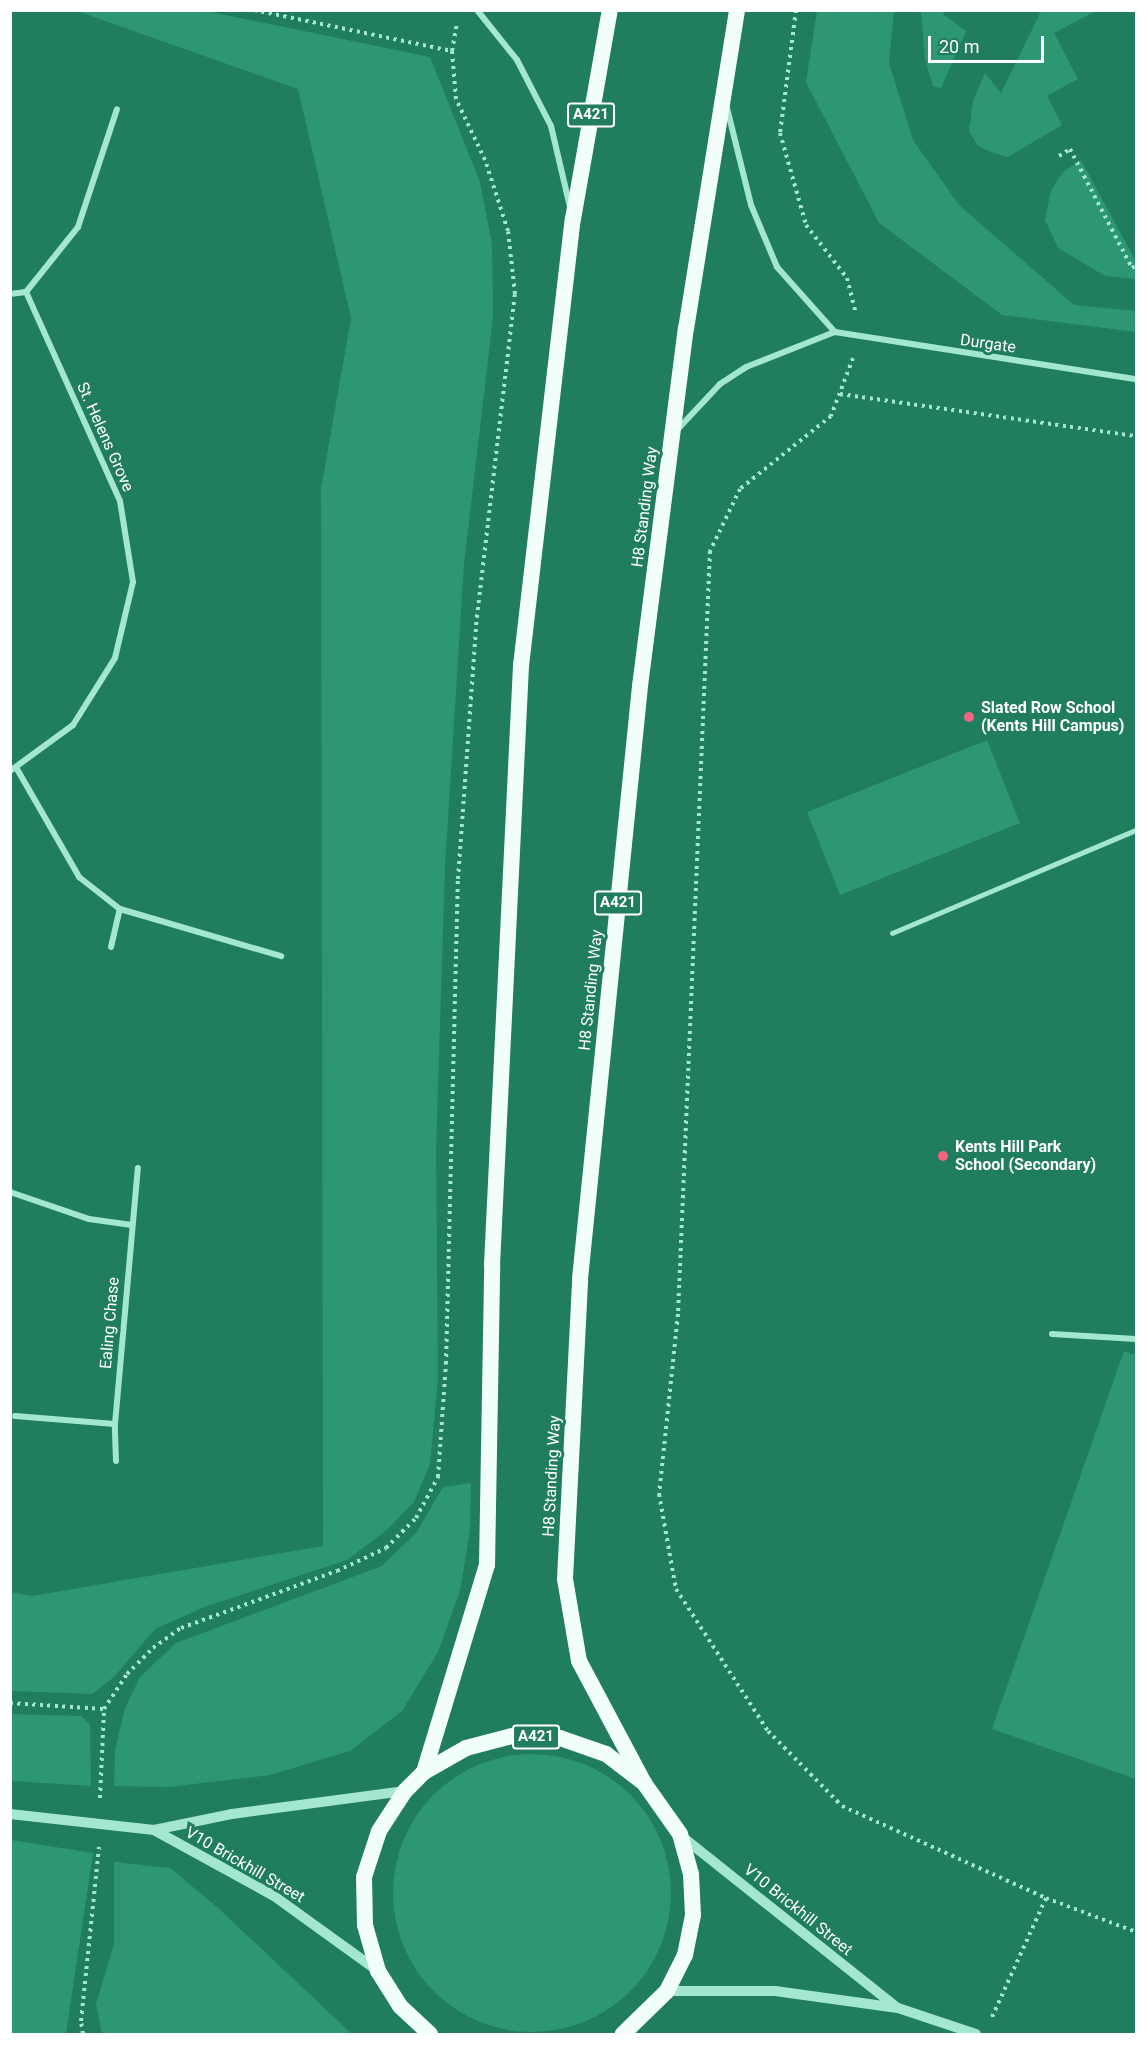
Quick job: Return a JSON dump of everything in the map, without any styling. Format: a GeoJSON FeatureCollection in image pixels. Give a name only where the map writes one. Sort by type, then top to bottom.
{"type":"FeatureCollection","features":[{"type":"Feature","properties":{"kind":"highway","name":"A421"},"geometry":{"type":"LineString","coordinates":[[424,1772],[487,1565],[492,1265],[521,666],[573,219],[610,10]]}},
{"type":"Feature","properties":{"kind":"highway","name":"H8 Standing Way"},"geometry":{"type":"LineString","coordinates":[[645,1783],[579,1661],[565,1579],[580,1279],[640,686],[673,435],[737,10]]}},
{"type":"Feature","properties":{"kind":"highway","name":"A421"},"geometry":{"type":"LineString","coordinates":[[430,2034],[400,2006],[378,1971],[365,1925],[364,1877],[379,1831],[405,1791],[424,1772],[466,1748],[512,1736],[548,1738],[606,1754],[645,1783],[680,1834],[691,1874],[693,1914],[684,1954],[667,1991],[623,2034]]}},
{"type":"Feature","properties":{"kind":"street"},"geometry":{"type":"LineString","coordinates":[[477,10],[517,60],[551,126],[573,219]]}},
{"type":"Feature","properties":{"kind":"street"},"geometry":{"type":"LineString","coordinates":[[724,94],[751,206],[777,267],[835,332]]}},
{"type":"Feature","properties":{"kind":"street"},"geometry":{"type":"LineString","coordinates":[[10,294],[26,292],[78,227],[117,110]]}},
{"type":"Feature","properties":{"kind":"street","name":"St. Helens Grove"},"geometry":{"type":"LineString","coordinates":[[14,770],[73,725],[115,658],[132,582],[120,501],[26,292]]}},
{"type":"Feature","properties":{"kind":"street","name":"Durgate"},"geometry":{"type":"LineString","coordinates":[[673,435],[720,384],[746,367],[835,332],[1137,379]]}},
{"type":"Feature","properties":{"kind":"street"},"geometry":{"type":"LineString","coordinates":[[14,770],[79,877],[120,909],[281,956]]}},
{"type":"Feature","properties":{"kind":"street"},"geometry":{"type":"LineString","coordinates":[[111,947],[120,909]]}},
{"type":"Feature","properties":{"kind":"street","name":"Ealing Chase"},"geometry":{"type":"LineString","coordinates":[[116,1461],[115,1424],[138,1168]]}},
{"type":"Feature","properties":{"kind":"street"},"geometry":{"type":"LineString","coordinates":[[10,1192],[89,1219],[132,1225]]}},
{"type":"Feature","properties":{"kind":"street"},"geometry":{"type":"LineString","coordinates":[[1052,1334],[1137,1339]]}},
{"type":"Feature","properties":{"kind":"street"},"geometry":{"type":"LineString","coordinates":[[15,1416],[115,1424]]}},
{"type":"Feature","properties":{"kind":"street","name":"V10 Brickhill Street"},"geometry":{"type":"LineString","coordinates":[[10,1814],[45,1820],[154,1830],[232,1815],[405,1791]]}},
{"type":"Feature","properties":{"kind":"street","name":"V10 Brickhill Street"},"geometry":{"type":"LineString","coordinates":[[154,1830],[274,1896],[378,1971]]}},
{"type":"Feature","properties":{"kind":"street","name":"V10 Brickhill Street"},"geometry":{"type":"LineString","coordinates":[[680,1834],[898,2008]]}},
{"type":"Feature","properties":{"kind":"street","name":"V10 Brickhill Street"},"geometry":{"type":"LineString","coordinates":[[667,1991],[775,1991],[898,2008],[976,2034]]}},
{"type":"Feature","properties":{"kind":"lane"},"geometry":{"type":"LineString","coordinates":[[892,933],[1137,830]]}},
{"type":"Feature","properties":{"kind":"path"},"geometry":{"type":"LineString","coordinates":[[254,10],[452,51]]}},
{"type":"Feature","properties":{"kind":"path"},"geometry":{"type":"LineString","coordinates":[[796,10],[780,133],[806,225],[848,278],[862,336],[831,416],[740,489],[710,551],[678,1314],[659,1494],[676,1589],[768,1731],[842,1806],[1046,1898],[1137,1932]]}},
{"type":"Feature","properties":{"kind":"path"},"geometry":{"type":"LineString","coordinates":[[100,1803],[104,1709],[127,1674],[181,1628],[337,1571],[386,1548],[416,1518],[438,1477],[446,1364],[458,879],[476,625],[515,294],[508,231],[485,160],[456,99],[452,51],[456,27]]}},
{"type":"Feature","properties":{"kind":"path"},"geometry":{"type":"LineString","coordinates":[[1059,156],[1070,149],[1132,268],[1137,265]]}},
{"type":"Feature","properties":{"kind":"path"},"geometry":{"type":"LineString","coordinates":[[840,394],[1137,436]]}},
{"type":"Feature","properties":{"kind":"path"},"geometry":{"type":"LineString","coordinates":[[10,1703],[104,1709]]}},
{"type":"Feature","properties":{"kind":"path"},"geometry":{"type":"LineString","coordinates":[[83,2034],[81,2021],[99,1838]]}},
{"type":"Feature","properties":{"kind":"path"},"geometry":{"type":"LineString","coordinates":[[988,2025],[1046,1898]]}},
{"type":"Feature","properties":{"kind":"green space"},"geometry":{"type":"Polygon","coordinates":[[[77,11],[206,11],[430,57],[480,182],[492,244],[493,317],[464,564],[445,867],[436,1151],[438,1378],[430,1464],[414,1502],[387,1530],[347,1560],[207,1606],[155,1629],[114,1677],[92,1694],[11,1691],[11,1592],[32,1596],[323,1546],[321,489],[351,318],[298,89],[77,11]]]}},
{"type":"Feature","properties":{"kind":"green space"},"geometry":{"type":"Polygon","coordinates":[[[817,11],[894,11],[889,63],[913,140],[959,205],[1074,305],[1136,311],[1136,332],[1002,315],[879,223],[806,82],[817,11]]]}},
{"type":"Feature","properties":{"kind":"green space"},"geometry":{"type":"Polygon","coordinates":[[[921,11],[944,11],[943,14],[966,31],[941,88],[933,86],[925,59],[921,11]]]}},
{"type":"Feature","properties":{"kind":"green space"},"geometry":{"type":"Polygon","coordinates":[[[1041,11],[1096,11],[1054,33],[1078,79],[1047,96],[1062,125],[1008,157],[978,146],[969,131],[973,101],[985,73],[1001,93],[1041,11]]]}},
{"type":"Feature","properties":{"kind":"green space"},"geometry":{"type":"Polygon","coordinates":[[[1081,160],[1136,262],[1136,279],[1105,276],[1058,248],[1045,220],[1051,190],[1063,172],[1081,160]]]}},
{"type":"Feature","properties":{"kind":"green space"},"geometry":{"type":"Polygon","coordinates":[[[987,740],[1020,823],[840,895],[807,812],[987,740]]]}},
{"type":"Feature","properties":{"kind":"green space"},"geometry":{"type":"Polygon","coordinates":[[[1124,1351],[1136,1355],[1136,1779],[992,1729],[1124,1351]]]}},
{"type":"Feature","properties":{"kind":"green space"},"geometry":{"type":"Polygon","coordinates":[[[471,1483],[470,1530],[460,1591],[438,1652],[402,1711],[350,1751],[270,1775],[169,1787],[114,1786],[115,1750],[125,1708],[140,1677],[176,1643],[382,1566],[416,1533],[443,1487],[471,1483]]]}},
{"type":"Feature","properties":{"kind":"green space"},"geometry":{"type":"Polygon","coordinates":[[[11,1714],[81,1716],[90,1724],[91,1786],[11,1781],[11,1714]]]}},
{"type":"Feature","properties":{"kind":"green space"},"geometry":{"type":"Polygon","coordinates":[[[546,1754],[585,1764],[598,1770],[631,1794],[648,1816],[661,1840],[669,1866],[671,1893],[669,1920],[661,1946],[648,1970],[631,1992],[609,2009],[585,2022],[546,2032],[518,2032],[479,2022],[466,2016],[433,1992],[424,1981],[409,1959],[395,1920],[393,1879],[403,1840],[409,1827],[433,1794],[444,1785],[466,1770],[505,1756],[546,1754]]]}},
{"type":"Feature","properties":{"kind":"green space"},"geometry":{"type":"Polygon","coordinates":[[[11,1840],[93,1853],[66,2034],[11,2034],[11,1840]]]}},
{"type":"Feature","properties":{"kind":"green space"},"geometry":{"type":"Polygon","coordinates":[[[114,1862],[170,1868],[217,1907],[352,2034],[102,2034],[96,2004],[114,1944],[114,1862]]]}},
{"type":"Feature","properties":{"kind":"place","name":"Slated Row School (Kents Hill Campus)"},"geometry":{"type":"Point","coordinates":[969,717]}},
{"type":"Feature","properties":{"kind":"place","name":"Kents Hill Park School (Secondary)"},"geometry":{"type":"Point","coordinates":[943,1156]}}]}
